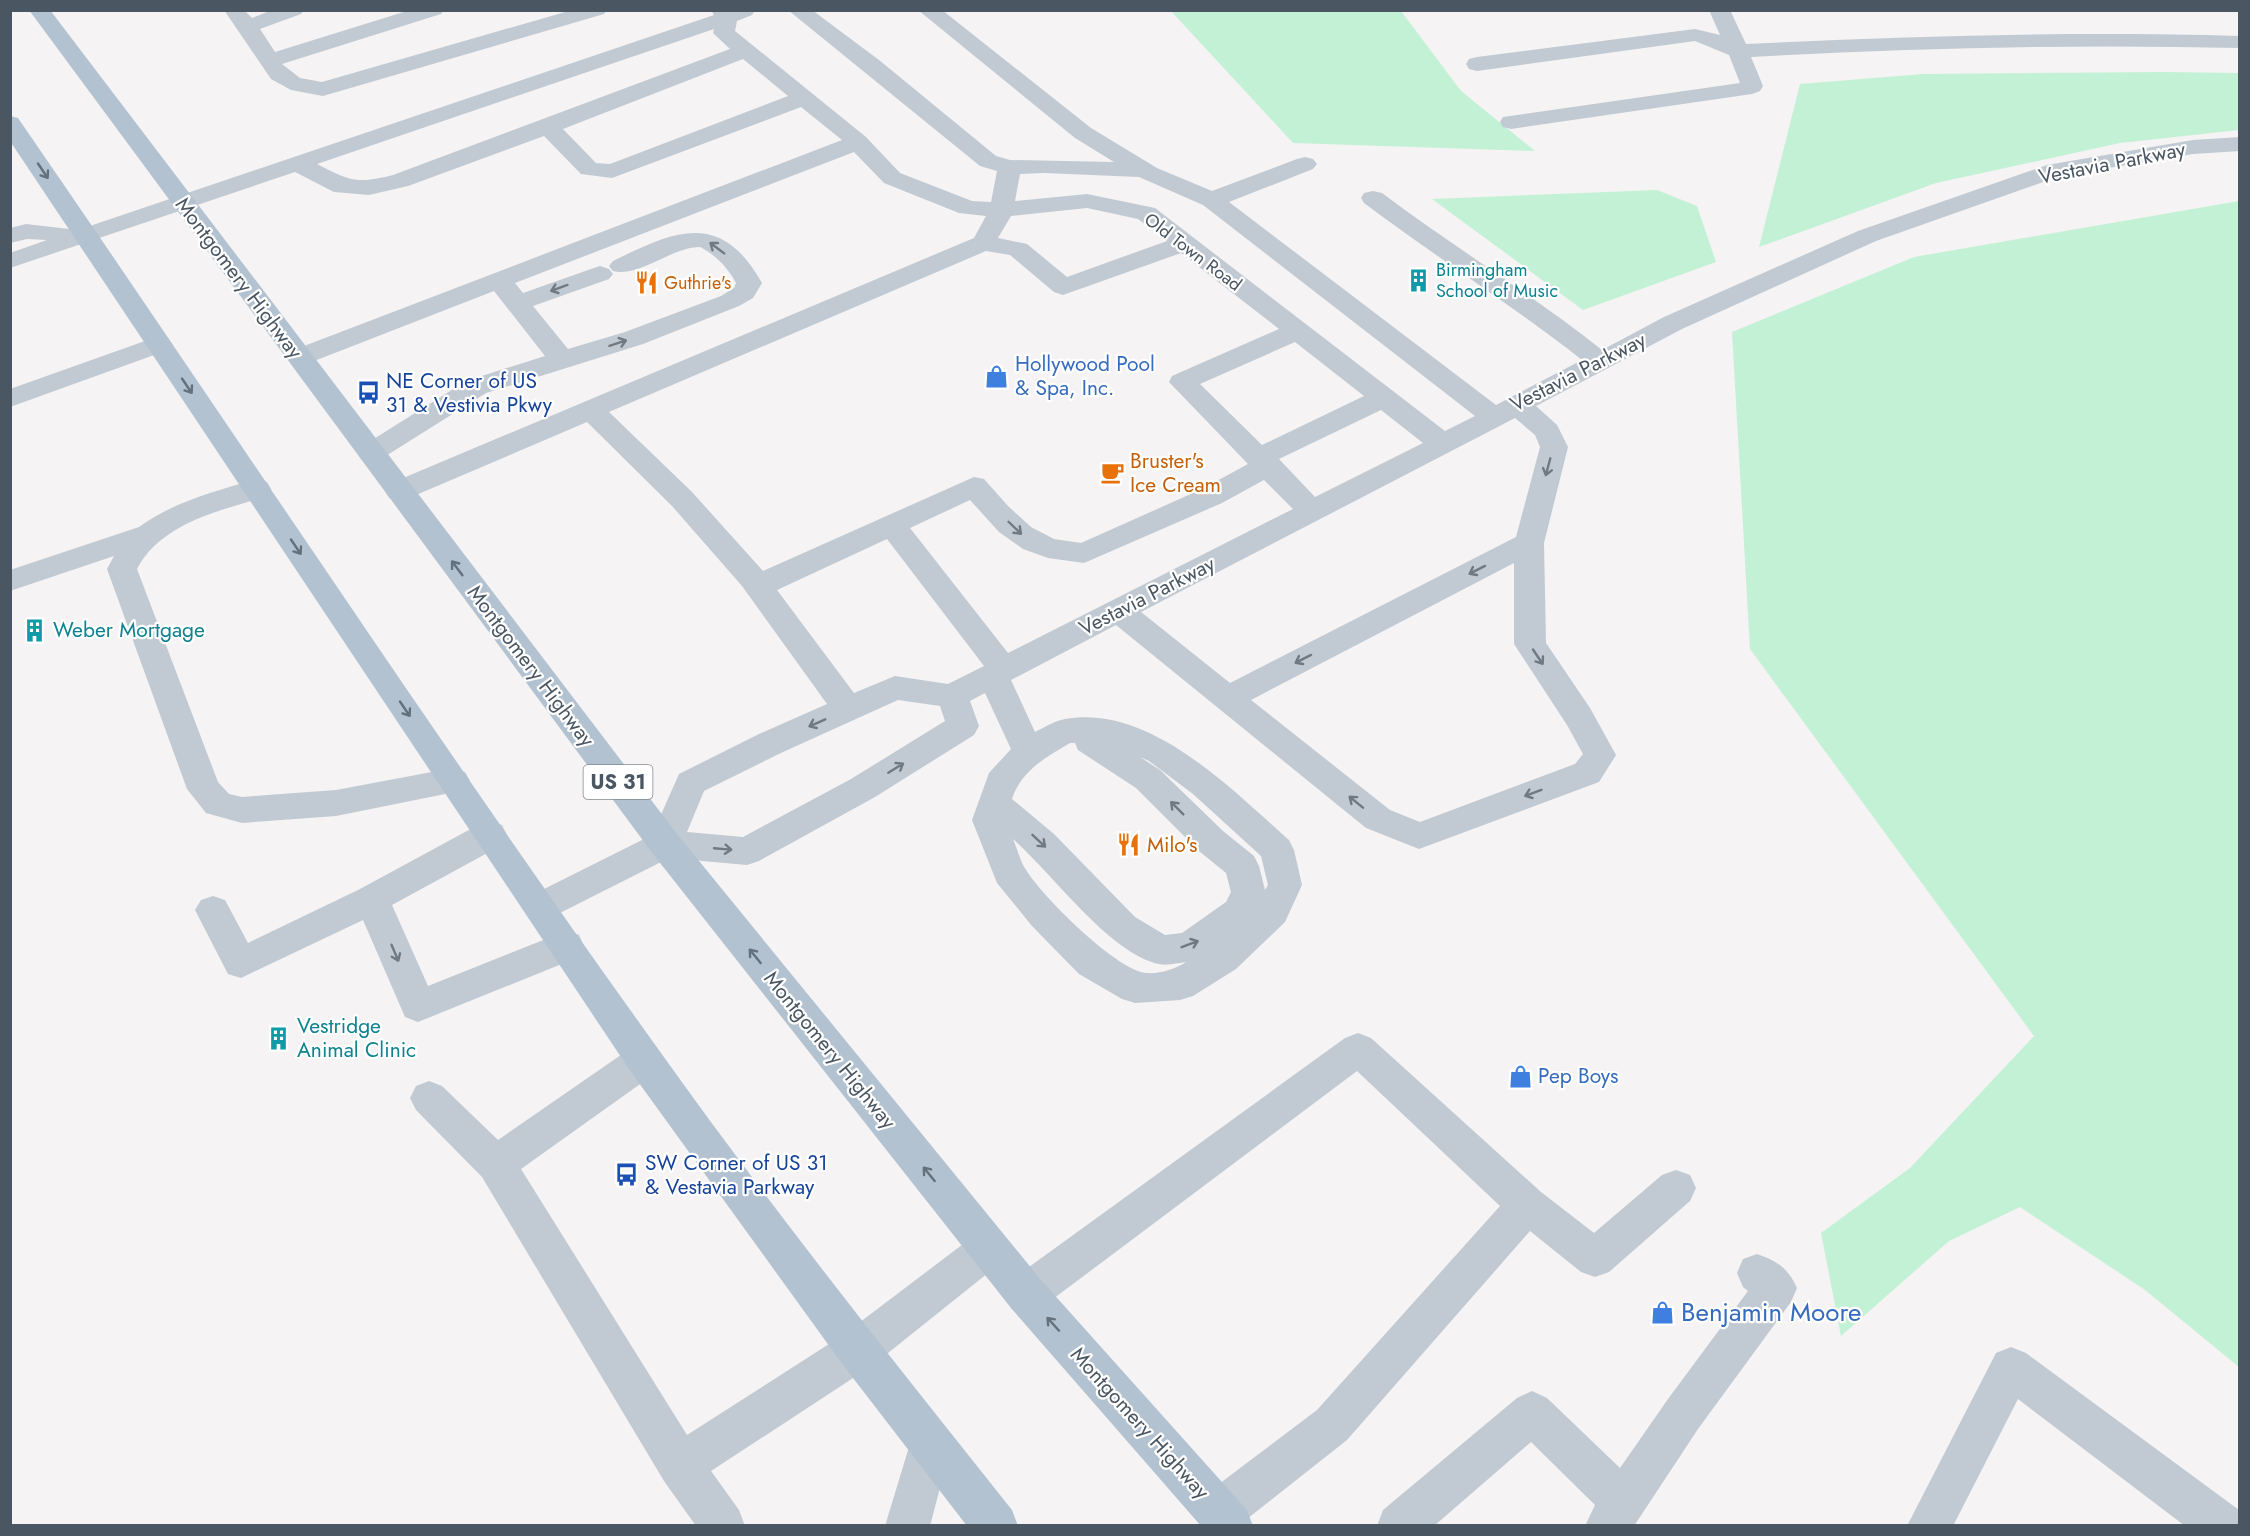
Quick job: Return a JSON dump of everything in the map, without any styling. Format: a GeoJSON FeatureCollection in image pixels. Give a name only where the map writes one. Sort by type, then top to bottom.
{"type":"FeatureCollection","features":[{"type":"Feature","properties":{"kind":"main road","name":"Montgomery Highway"},"geometry":{"type":"LineString","coordinates":[[39,10],[664,844],[1026,1294],[1225,1519]]}},
{"type":"Feature","properties":{"kind":"main road"},"geometry":{"type":"LineString","coordinates":[[10,123],[453,781],[644,1060],[858,1350],[996,1526]]}},
{"type":"Feature","properties":{"kind":"street"},"geometry":{"type":"LineString","coordinates":[[294,10],[241,18],[275,72],[290,83],[307,88],[323,89],[597,10]]}},
{"type":"Feature","properties":{"kind":"street"},"geometry":{"type":"LineString","coordinates":[[269,61],[434,10]]}},
{"type":"Feature","properties":{"kind":"street"},"geometry":{"type":"LineString","coordinates":[[798,10],[871,65],[988,161],[1009,167],[1093,167],[1144,170]]}},
{"type":"Feature","properties":{"kind":"street"},"geometry":{"type":"LineString","coordinates":[[928,10],[1083,133],[1144,170],[1212,200],[1505,410],[1546,431],[1554,447],[1529,543],[1530,644],[1579,717],[1600,755],[1587,773],[1419,836],[1378,819],[1119,610]]}},
{"type":"Feature","properties":{"kind":"street"},"geometry":{"type":"LineString","coordinates":[[1511,122],[1752,86],[1719,10]]}},
{"type":"Feature","properties":{"kind":"street"},"geometry":{"type":"LineString","coordinates":[[10,261],[732,13]]}},
{"type":"Feature","properties":{"kind":"street","name":"Old Town Road"},"geometry":{"type":"LineString","coordinates":[[732,13],[724,33],[858,142],[892,178],[968,208],[1002,210],[1087,201],[1146,213],[1443,444]]}},
{"type":"Feature","properties":{"kind":"street"},"geometry":{"type":"LineString","coordinates":[[1477,64],[1695,35],[1705,36],[1738,51],[1976,40],[2118,38],[2240,42]]}},
{"type":"Feature","properties":{"kind":"street"},"geometry":{"type":"LineString","coordinates":[[296,164],[342,187],[369,188],[400,181],[745,51]]}},
{"type":"Feature","properties":{"kind":"street"},"geometry":{"type":"LineString","coordinates":[[548,127],[589,169],[612,171],[805,97]]}},
{"type":"Feature","properties":{"kind":"street"},"geometry":{"type":"LineString","coordinates":[[300,357],[858,142]]}},
{"type":"Feature","properties":{"kind":"street","name":"Vestavia Parkway"},"geometry":{"type":"LineString","coordinates":[[952,696],[1312,512],[1673,322],[1867,236],[2044,174],[2193,147],[2240,144]]}},
{"type":"Feature","properties":{"kind":"street"},"geometry":{"type":"LineString","coordinates":[[1212,200],[1305,164]]}},
{"type":"Feature","properties":{"kind":"street"},"geometry":{"type":"LineString","coordinates":[[983,243],[1002,210],[1009,167]]}},
{"type":"Feature","properties":{"kind":"street"},"geometry":{"type":"LineString","coordinates":[[1087,201],[1093,167]]}},
{"type":"Feature","properties":{"kind":"street"},"geometry":{"type":"LineString","coordinates":[[1373,198],[1417,231],[1536,311],[1600,361]]}},
{"type":"Feature","properties":{"kind":"street"},"geometry":{"type":"LineString","coordinates":[[10,236],[26,231],[87,236]]}},
{"type":"Feature","properties":{"kind":"street"},"geometry":{"type":"LineString","coordinates":[[371,453],[476,387],[634,338],[730,301],[744,292],[749,283],[741,269],[706,240],[693,240],[671,246],[518,303]]}},
{"type":"Feature","properties":{"kind":"street"},"geometry":{"type":"LineString","coordinates":[[399,490],[983,243],[1018,249],[1063,287],[1185,243]]}},
{"type":"Feature","properties":{"kind":"street"},"geometry":{"type":"LineString","coordinates":[[499,280],[562,359]]}},
{"type":"Feature","properties":{"kind":"street"},"geometry":{"type":"LineString","coordinates":[[1297,331],[1182,382],[1264,461],[1312,512]]}},
{"type":"Feature","properties":{"kind":"street"},"geometry":{"type":"LineString","coordinates":[[10,399],[159,344]]}},
{"type":"Feature","properties":{"kind":"street"},"geometry":{"type":"LineString","coordinates":[[758,586],[974,486],[1026,540],[1045,549],[1061,553],[1083,553],[1212,496],[1264,461],[1383,398]]}},
{"type":"Feature","properties":{"kind":"street"},"geometry":{"type":"LineString","coordinates":[[590,409],[681,499],[758,586],[848,709]]}},
{"type":"Feature","properties":{"kind":"street"},"geometry":{"type":"LineString","coordinates":[[10,581],[148,534],[170,520],[257,489]]}},
{"type":"Feature","properties":{"kind":"street"},"geometry":{"type":"LineString","coordinates":[[892,525],[998,673],[1028,751]]}},
{"type":"Feature","properties":{"kind":"street"},"geometry":{"type":"LineString","coordinates":[[148,534],[127,557],[122,569],[204,789],[218,804],[242,810],[336,803],[453,781]]}},
{"type":"Feature","properties":{"kind":"street"},"geometry":{"type":"LineString","coordinates":[[1227,698],[1529,543]]}},
{"type":"Feature","properties":{"kind":"street"},"geometry":{"type":"LineString","coordinates":[[540,907],[664,844],[747,851],[864,788],[963,726],[952,696],[895,688],[771,743],[691,783],[664,844]]}},
{"type":"Feature","properties":{"kind":"street"},"geometry":{"type":"LineString","coordinates":[[1104,730],[1161,752],[1205,785],[1277,850],[1285,885],[1274,912],[1223,958],[1180,985],[1136,988],[1092,963],[1044,916],[1009,873],[989,820],[1001,782],[1028,751],[1065,731],[1073,731],[1104,730]]}},
{"type":"Feature","properties":{"kind":"street"},"geometry":{"type":"LineString","coordinates":[[994,803],[1042,844],[1122,927],[1161,950],[1190,947],[1240,911],[1248,892],[1242,866],[1211,841],[1148,778],[1073,731]]}},
{"type":"Feature","properties":{"kind":"street"},"geometry":{"type":"LineString","coordinates":[[213,910],[241,963],[372,899],[490,835]]}},
{"type":"Feature","properties":{"kind":"street"},"geometry":{"type":"LineString","coordinates":[[372,899],[418,1006],[566,945]]}},
{"type":"Feature","properties":{"kind":"street"},"geometry":{"type":"LineString","coordinates":[[1026,1294],[1358,1049],[1527,1205],[1595,1258],[1676,1188]]}},
{"type":"Feature","properties":{"kind":"street"},"geometry":{"type":"LineString","coordinates":[[496,1164],[644,1060]]}},
{"type":"Feature","properties":{"kind":"street"},"geometry":{"type":"LineString","coordinates":[[429,1098],[496,1164],[680,1465],[723,1526]]}},
{"type":"Feature","properties":{"kind":"street"},"geometry":{"type":"LineString","coordinates":[[1225,1519],[1332,1425],[1527,1205]]}},
{"type":"Feature","properties":{"kind":"street"},"geometry":{"type":"LineString","coordinates":[[680,1465],[858,1350],[989,1248]]}},
{"type":"Feature","properties":{"kind":"street"},"geometry":{"type":"LineString","coordinates":[[1399,1526],[1532,1413],[1615,1514],[1683,1414],[1776,1288],[1757,1274]]}},
{"type":"Feature","properties":{"kind":"street"},"geometry":{"type":"LineString","coordinates":[[1929,1526],[2011,1368],[2223,1526]]}},
{"type":"Feature","properties":{"kind":"street"},"geometry":{"type":"LineString","coordinates":[[907,1526],[930,1442]]}},
{"type":"Feature","properties":{"kind":"green space"},"geometry":{"type":"Polygon","coordinates":[[[1171,11],[1401,11],[1461,91],[1535,151],[1293,143],[1171,11]]]}},
{"type":"Feature","properties":{"kind":"green space"},"geometry":{"type":"Polygon","coordinates":[[[2239,73],[2239,130],[2120,143],[1936,183],[1759,247],[1800,84],[1923,74],[2239,73]]]}},
{"type":"Feature","properties":{"kind":"green space"},"geometry":{"type":"Polygon","coordinates":[[[1657,190],[1697,206],[1716,262],[1583,310],[1432,199],[1657,190]]]}},
{"type":"Feature","properties":{"kind":"green space"},"geometry":{"type":"Polygon","coordinates":[[[2239,201],[2239,1367],[2145,1290],[2020,1207],[1949,1241],[1841,1336],[1821,1233],[1910,1168],[2034,1036],[1750,649],[1732,332],[1914,257],[2239,201]]]}},
{"type":"Feature","properties":{"kind":"place","name":"Birmingham School of Music"},"geometry":{"type":"Point","coordinates":[1418,280]}},
{"type":"Feature","properties":{"kind":"place","name":"Guthrie's"},"geometry":{"type":"Point","coordinates":[646,283]}},
{"type":"Feature","properties":{"kind":"place","name":"Hollywood Pool & Spa, Inc."},"geometry":{"type":"Point","coordinates":[997,376]}},
{"type":"Feature","properties":{"kind":"place","name":"NE Corner of US 31 & Vestivia Pkwy"},"geometry":{"type":"Point","coordinates":[368,393]}},
{"type":"Feature","properties":{"kind":"place","name":"Bruster's Ice Cream"},"geometry":{"type":"Point","coordinates":[1112,473]}},
{"type":"Feature","properties":{"kind":"place","name":"Weber Mortgage"},"geometry":{"type":"Point","coordinates":[35,630]}},
{"type":"Feature","properties":{"kind":"place","name":"Milo's"},"geometry":{"type":"Point","coordinates":[1129,845]}},
{"type":"Feature","properties":{"kind":"place","name":"Vestridge Animal Clinic"},"geometry":{"type":"Point","coordinates":[279,1038]}},
{"type":"Feature","properties":{"kind":"place","name":"Pep Boys"},"geometry":{"type":"Point","coordinates":[1520,1076]}},
{"type":"Feature","properties":{"kind":"place","name":"SW Corner of US 31 & Vestavia Parkway"},"geometry":{"type":"Point","coordinates":[627,1175]}},
{"type":"Feature","properties":{"kind":"place","name":"Benjamin Moore"},"geometry":{"type":"Point","coordinates":[1663,1312]}}]}
